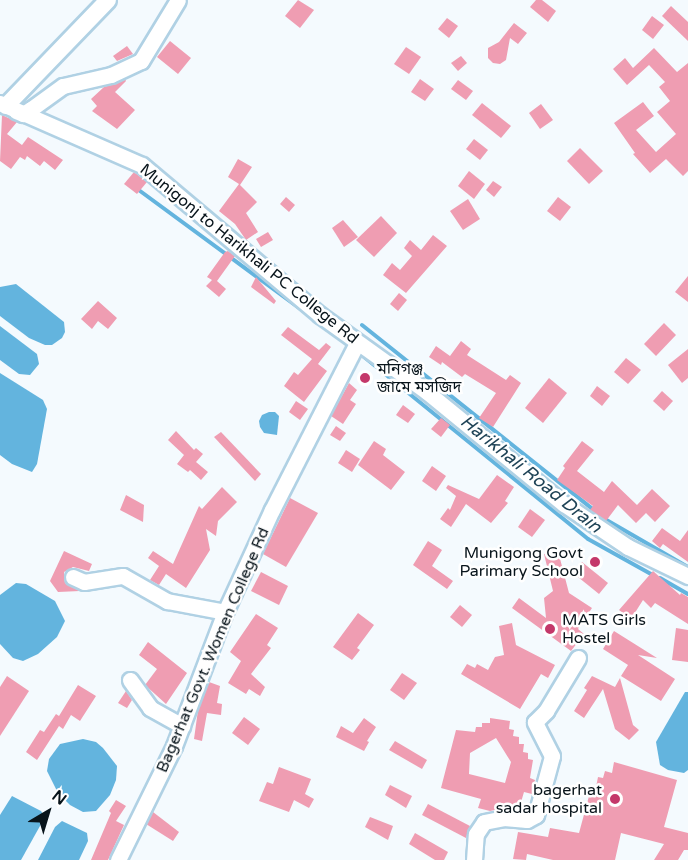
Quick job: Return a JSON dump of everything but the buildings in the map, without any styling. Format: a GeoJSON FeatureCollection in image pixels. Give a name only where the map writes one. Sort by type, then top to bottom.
{"type":"FeatureCollection","features":[{"type":"Feature","properties":{"kind":"main road"},"geometry":{"type":"LineString","coordinates":[[7,107],[108,0]]}},
{"type":"Feature","properties":{"kind":"street"},"geometry":{"type":"LineString","coordinates":[[7,107],[22,114],[63,86],[111,75],[141,61],[178,0]]}},
{"type":"Feature","properties":{"kind":"street","name":"Munigonj to Harikhali PC College Rd"},"geometry":{"type":"LineString","coordinates":[[7,107],[142,165],[223,236],[357,344],[427,392],[564,504],[628,547],[688,576]]}},
{"type":"Feature","properties":{"kind":"street","name":"Bagerhat Govt. Women College Rd"},"geometry":{"type":"LineString","coordinates":[[118,860],[182,726],[225,612],[272,510],[357,344]]}},
{"type":"Feature","properties":{"kind":"street"},"geometry":{"type":"LineString","coordinates":[[73,577],[84,582],[123,576],[167,601],[225,612]]}},
{"type":"Feature","properties":{"kind":"street"},"geometry":{"type":"LineString","coordinates":[[474,860],[475,841],[483,822],[504,818],[527,820],[536,815],[552,756],[535,723],[546,711],[578,658]]}},
{"type":"Feature","properties":{"kind":"street"},"geometry":{"type":"LineString","coordinates":[[130,680],[150,708],[182,726]]}},
{"type":"Feature","properties":{"kind":"water"},"geometry":{"type":"Polygon","coordinates":[[[16,284],[64,322],[65,332],[62,338],[52,345],[45,345],[29,338],[0,316],[0,287],[16,284]]]}},
{"type":"Feature","properties":{"kind":"water"},"geometry":{"type":"Polygon","coordinates":[[[0,326],[37,354],[39,364],[30,375],[19,374],[0,360],[0,326]]]}},
{"type":"Feature","properties":{"kind":"water"},"geometry":{"type":"Polygon","coordinates":[[[0,373],[43,400],[47,409],[37,464],[32,472],[12,464],[0,455],[0,373]]]}},
{"type":"Feature","properties":{"kind":"water"},"geometry":{"type":"Polygon","coordinates":[[[275,412],[279,416],[277,435],[264,433],[260,427],[259,421],[262,415],[275,412]]]}},
{"type":"Feature","properties":{"kind":"water"},"geometry":{"type":"Polygon","coordinates":[[[16,583],[26,584],[55,601],[65,621],[57,637],[38,654],[23,661],[13,658],[0,644],[0,595],[16,583]]]}},
{"type":"Feature","properties":{"kind":"water"},"geometry":{"type":"Polygon","coordinates":[[[685,692],[688,692],[688,770],[684,773],[668,770],[660,765],[656,742],[685,692]]]}},
{"type":"Feature","properties":{"kind":"water"},"geometry":{"type":"Polygon","coordinates":[[[83,739],[96,742],[117,766],[116,780],[110,795],[96,811],[83,812],[70,805],[58,793],[47,771],[49,759],[60,744],[83,739]]]}},
{"type":"Feature","properties":{"kind":"water"},"geometry":{"type":"Polygon","coordinates":[[[12,796],[41,811],[45,817],[21,860],[0,860],[0,815],[12,796]]]}},
{"type":"Feature","properties":{"kind":"water"},"geometry":{"type":"Polygon","coordinates":[[[62,821],[87,833],[88,841],[79,860],[38,860],[55,827],[62,821]]]}},
{"type":"Feature","properties":{"kind":"waterway","name":"Harikhali Road Drain"},"geometry":{"type":"LineString","coordinates":[[136,188],[309,315]]}},
{"type":"Feature","properties":{"kind":"waterway","name":"Harikhali Road Drain"},"geometry":{"type":"LineString","coordinates":[[362,325],[595,511]]}},
{"type":"Feature","properties":{"kind":"waterway","name":"Harikhali Road Drain"},"geometry":{"type":"LineString","coordinates":[[358,352],[588,539],[653,575]]}},
{"type":"Feature","properties":{"kind":"waterway","name":"Harikhali Road Drain"},"geometry":{"type":"LineString","coordinates":[[603,518],[688,567]]}},
{"type":"Feature","properties":{"kind":"waterway","name":"Harikhali Road Drain"},"geometry":{"type":"LineString","coordinates":[[660,578],[688,594]]}},
{"type":"Feature","properties":{"kind":"place","name":"মনিগঞ্জ জামে মসজিদ"},"geometry":{"type":"Point","coordinates":[365,378]}},
{"type":"Feature","properties":{"kind":"place","name":"Munigong Govt Parimary School"},"geometry":{"type":"Point","coordinates":[595,562]}},
{"type":"Feature","properties":{"kind":"place","name":"MATS Girls Hostel"},"geometry":{"type":"Point","coordinates":[550,629]}},
{"type":"Feature","properties":{"kind":"place","name":"bagerhat sadar hospital"},"geometry":{"type":"Point","coordinates":[615,799]}}]}
